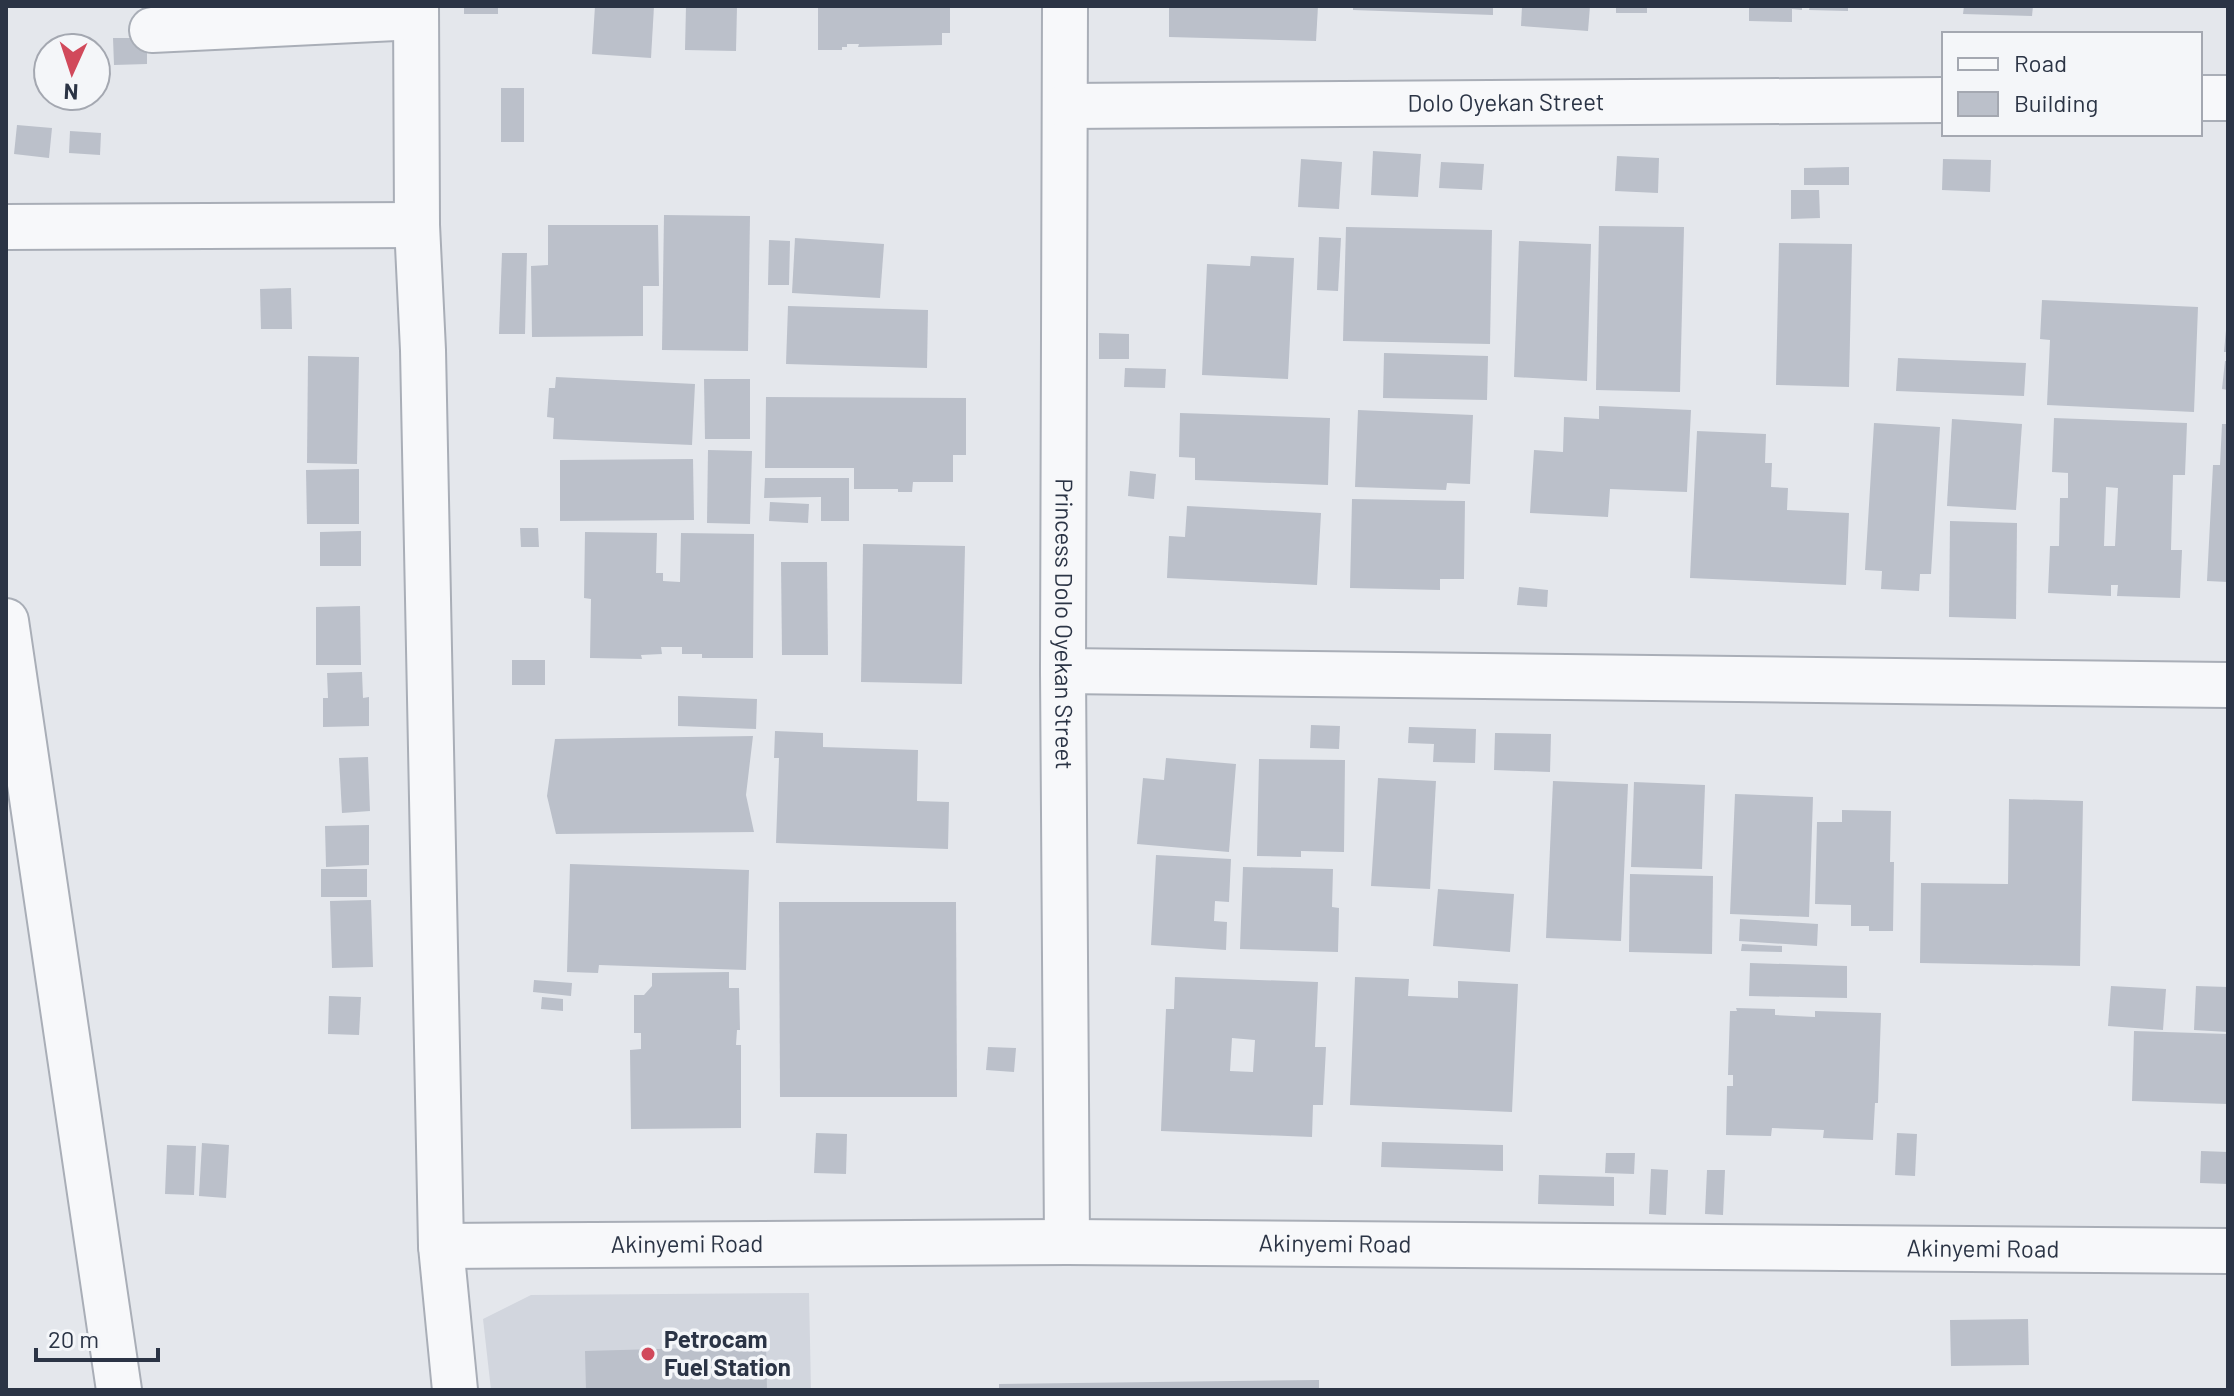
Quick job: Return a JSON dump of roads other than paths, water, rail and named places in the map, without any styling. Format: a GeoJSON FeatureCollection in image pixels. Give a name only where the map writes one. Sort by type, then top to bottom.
{"type":"FeatureCollection","features":[{"type":"Feature","properties":{"kind":"street","name":"Princess Dolo Oyekan Street"},"geometry":{"type":"LineString","coordinates":[[1065,6],[1063,671],[1067,1242]]}},
{"type":"Feature","properties":{"kind":"street"},"geometry":{"type":"LineString","coordinates":[[152,30],[416,12],[417,225],[424,366],[441,1246],[455,1390]]}},
{"type":"Feature","properties":{"kind":"street"},"geometry":{"type":"LineString","coordinates":[[2202,98],[2228,98]]}},
{"type":"Feature","properties":{"kind":"street","name":"Dolo Oyekan Street"},"geometry":{"type":"LineString","coordinates":[[1066,106],[1942,100]]}},
{"type":"Feature","properties":{"kind":"street"},"geometry":{"type":"LineString","coordinates":[[6,227],[417,225]]}},
{"type":"Feature","properties":{"kind":"street"},"geometry":{"type":"LineString","coordinates":[[6,621],[119,1390]]}},
{"type":"Feature","properties":{"kind":"street"},"geometry":{"type":"LineString","coordinates":[[1063,671],[2228,685]]}},
{"type":"Feature","properties":{"kind":"street","name":"Akinyemi Road"},"geometry":{"type":"LineString","coordinates":[[441,1246],[1067,1242],[2228,1251]]}},
{"type":"Feature","properties":{"kind":"place","name":"Petrocam Fuel Station"},"geometry":{"type":"Point","coordinates":[648,1354]}}]}
